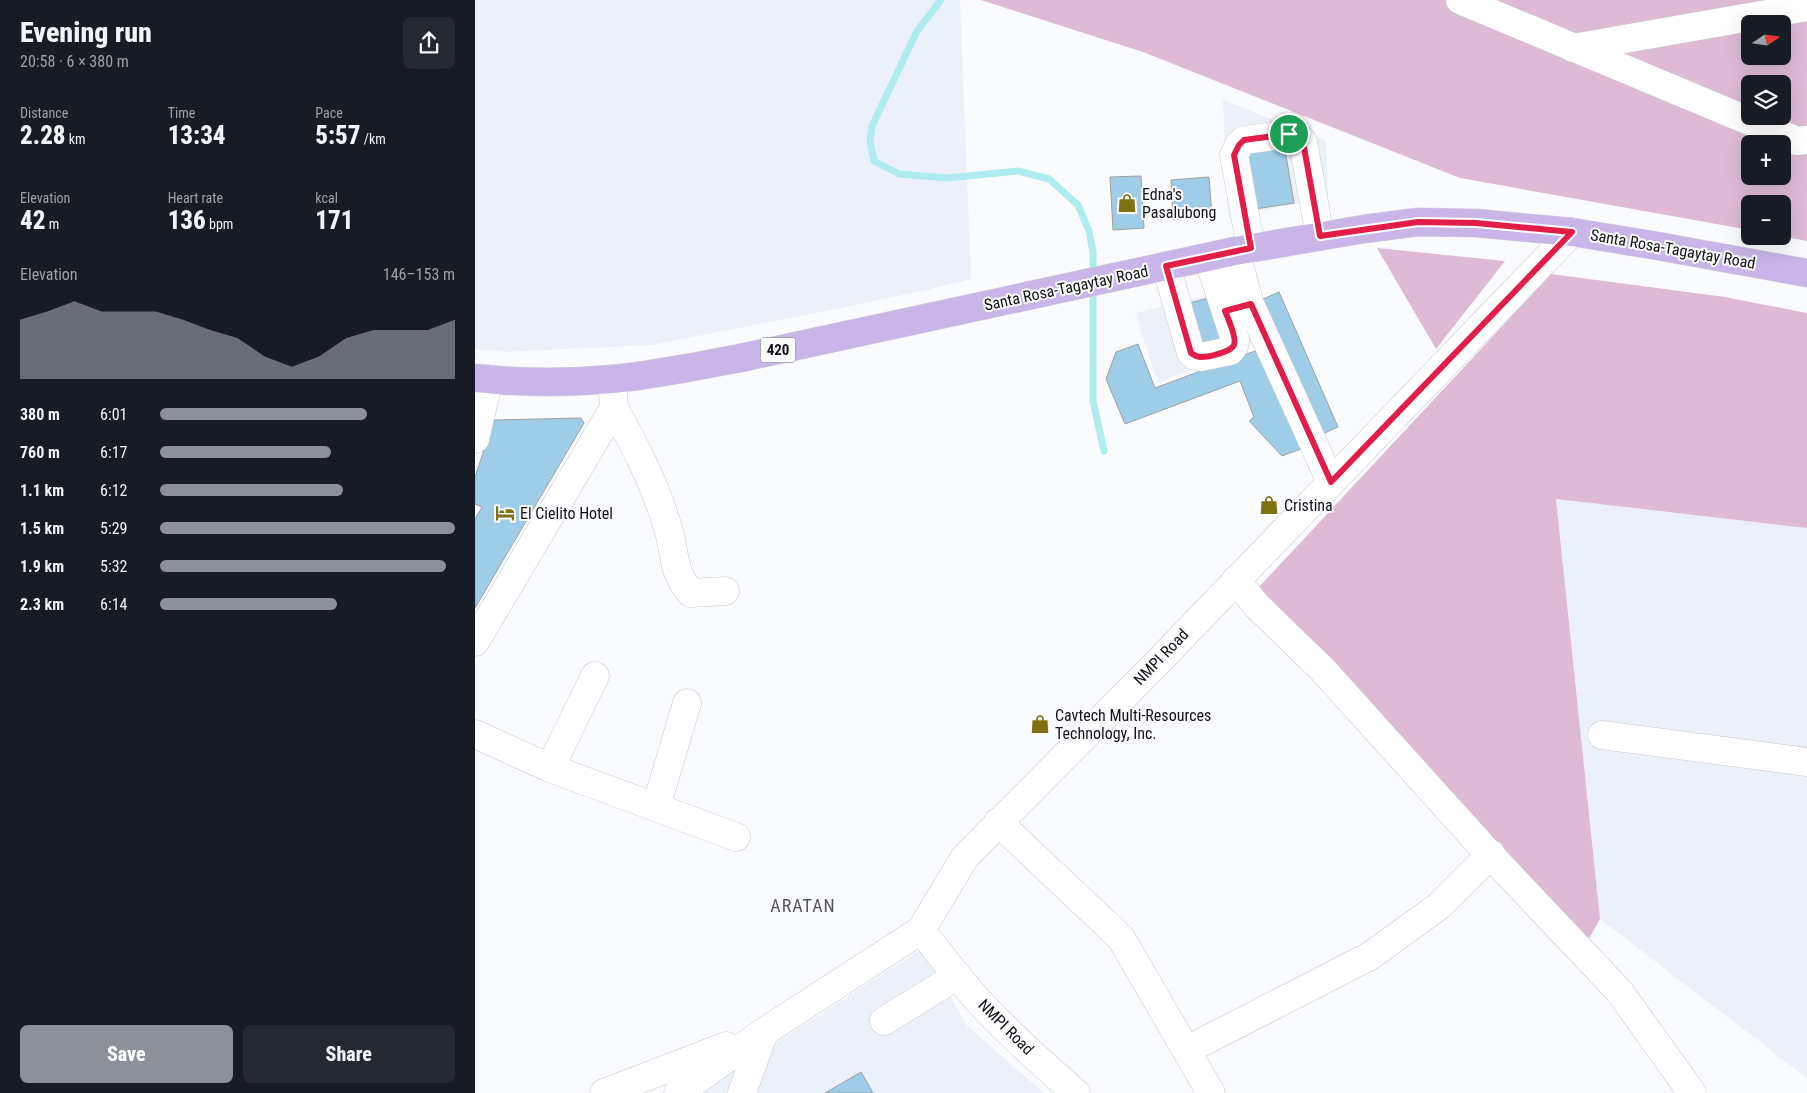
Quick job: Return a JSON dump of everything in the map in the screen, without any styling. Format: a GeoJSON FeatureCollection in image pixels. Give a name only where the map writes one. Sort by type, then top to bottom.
{"type":"FeatureCollection","features":[{"type":"Feature","properties":{"kind":"main road","name":"Santa Rosa-Tagaytay Road"},"geometry":{"type":"LineString","coordinates":[[482,379],[545,381],[612,379],[736,359],[1207,257],[1320,236],[1418,222],[1476,223],[1572,232],[1807,273]]}},
{"type":"Feature","properties":{"kind":"street"},"geometry":{"type":"LineString","coordinates":[[1460,0],[1797,141],[1807,140]]}},
{"type":"Feature","properties":{"kind":"street"},"geometry":{"type":"LineString","coordinates":[[1573,48],[1807,6]]}},
{"type":"Feature","properties":{"kind":"street"},"geometry":{"type":"LineString","coordinates":[[1166,266],[1191,353],[1201,357],[1230,351],[1234,346],[1235,340],[1243,250],[1234,155],[1244,140],[1289,134],[1297,135],[1303,142],[1320,236]]}},
{"type":"Feature","properties":{"kind":"street","name":"NMPI Road"},"geometry":{"type":"LineString","coordinates":[[1076,1093],[1015,1039],[957,976],[921,930],[965,857],[1237,580],[1572,232]]}},
{"type":"Feature","properties":{"kind":"street"},"geometry":{"type":"LineString","coordinates":[[1207,257],[1238,308],[1331,482]]}},
{"type":"Feature","properties":{"kind":"street"},"geometry":{"type":"LineString","coordinates":[[475,439],[482,379]]}},
{"type":"Feature","properties":{"kind":"street"},"geometry":{"type":"LineString","coordinates":[[612,379],[614,408],[638,451],[669,532],[674,561],[681,582],[691,592],[725,590]]}},
{"type":"Feature","properties":{"kind":"street"},"geometry":{"type":"LineString","coordinates":[[475,642],[614,408]]}},
{"type":"Feature","properties":{"kind":"street"},"geometry":{"type":"LineString","coordinates":[[1237,580],[1257,606],[1323,670],[1619,991],[1692,1093]]}},
{"type":"Feature","properties":{"kind":"street"},"geometry":{"type":"LineString","coordinates":[[551,768],[595,676]]}},
{"type":"Feature","properties":{"kind":"street"},"geometry":{"type":"LineString","coordinates":[[656,808],[687,703]]}},
{"type":"Feature","properties":{"kind":"street"},"geometry":{"type":"LineString","coordinates":[[475,734],[551,768],[736,837]]}},
{"type":"Feature","properties":{"kind":"street"},"geometry":{"type":"LineString","coordinates":[[1602,735],[1807,762]]}},
{"type":"Feature","properties":{"kind":"street"},"geometry":{"type":"LineString","coordinates":[[998,822],[1121,938],[1211,1093]]}},
{"type":"Feature","properties":{"kind":"street"},"geometry":{"type":"LineString","coordinates":[[1187,1050],[1370,956],[1439,906],[1491,854]]}},
{"type":"Feature","properties":{"kind":"street"},"geometry":{"type":"LineString","coordinates":[[678,1093],[764,1032],[921,930]]}},
{"type":"Feature","properties":{"kind":"street"},"geometry":{"type":"LineString","coordinates":[[884,1021],[957,976]]}},
{"type":"Feature","properties":{"kind":"street"},"geometry":{"type":"LineString","coordinates":[[604,1093],[764,1032]]}},
{"type":"Feature","properties":{"kind":"street"},"geometry":{"type":"LineString","coordinates":[[742,1093],[764,1032]]}},
{"type":"Feature","properties":{"kind":"shaded area"},"geometry":{"type":"Polygon","coordinates":[[[475,0],[960,0],[971,279],[826,311],[652,345],[505,352],[475,349],[475,0]]]}},
{"type":"Feature","properties":{"kind":"shaded area"},"geometry":{"type":"Polygon","coordinates":[[[981,0],[1807,0],[1807,241],[1791,238],[1791,195],[1741,195],[1741,228],[1460,178],[1143,52],[981,0]]]}},
{"type":"Feature","properties":{"kind":"shaded area"},"geometry":{"type":"Polygon","coordinates":[[[1223,100],[1326,141],[1328,198],[1228,217],[1223,100]]]}},
{"type":"Feature","properties":{"kind":"shaded area"},"geometry":{"type":"Polygon","coordinates":[[[1377,248],[1505,261],[1436,349],[1377,248]]]}},
{"type":"Feature","properties":{"kind":"shaded area"},"geometry":{"type":"Polygon","coordinates":[[[1551,274],[1725,297],[1807,313],[1807,528],[1556,499],[1600,919],[1587,942],[1258,588],[1551,274]]]}},
{"type":"Feature","properties":{"kind":"shaded area"},"geometry":{"type":"Polygon","coordinates":[[[1240,287],[1260,342],[1158,383],[1135,313],[1240,287]]]}},
{"type":"Feature","properties":{"kind":"shaded area"},"geometry":{"type":"Polygon","coordinates":[[[1556,499],[1807,528],[1807,1078],[1600,919],[1556,499]]]}},
{"type":"Feature","properties":{"kind":"shaded area"},"geometry":{"type":"Polygon","coordinates":[[[923,948],[967,1026],[1044,1093],[699,1093],[923,948]]]}},
{"type":"Feature","properties":{"kind":"building"},"geometry":{"type":"Polygon","coordinates":[[[1284,144],[1294,203],[1255,209],[1245,151],[1284,144]]]}},
{"type":"Feature","properties":{"kind":"building","name":"Edna's Pasalubong"},"geometry":{"type":"Polygon","coordinates":[[[1141,176],[1144,228],[1113,230],[1110,177],[1141,176]]]}},
{"type":"Feature","properties":{"kind":"building"},"geometry":{"type":"Polygon","coordinates":[[[1209,177],[1212,217],[1173,220],[1171,180],[1209,177]]]}},
{"type":"Feature","properties":{"kind":"building"},"geometry":{"type":"Polygon","coordinates":[[[1279,292],[1338,427],[1320,435],[1261,300],[1279,292]]]}},
{"type":"Feature","properties":{"kind":"building"},"geometry":{"type":"Polygon","coordinates":[[[1212,297],[1227,348],[1201,356],[1186,304],[1212,297]]]}},
{"type":"Feature","properties":{"kind":"building"},"geometry":{"type":"Polygon","coordinates":[[[1138,344],[1155,388],[1263,348],[1301,449],[1282,456],[1249,421],[1254,417],[1240,381],[1125,424],[1106,379],[1116,352],[1138,344]]]}},
{"type":"Feature","properties":{"kind":"building","name":"El Cielito Hotel"},"geometry":{"type":"Polygon","coordinates":[[[581,418],[584,423],[475,608],[475,519],[482,507],[475,504],[475,477],[494,420],[581,418]]]}},
{"type":"Feature","properties":{"kind":"building"},"geometry":{"type":"Polygon","coordinates":[[[861,1072],[873,1093],[825,1093],[861,1072]]]}},
{"type":"Feature","properties":{"kind":"waterway"},"geometry":{"type":"LineString","coordinates":[[941,0],[917,31],[872,126],[870,141],[874,161],[899,174],[947,178],[1018,171],[1049,179],[1078,205],[1089,231],[1093,252],[1093,276]]}},
{"type":"Feature","properties":{"kind":"waterway"},"geometry":{"type":"LineString","coordinates":[[1093,287],[1093,401],[1104,451]]}},
{"type":"Feature","properties":{"kind":"place","name":"Edna's Pasalubong"},"geometry":{"type":"Point","coordinates":[1127,203]}},
{"type":"Feature","properties":{"kind":"place","name":"Cristina"},"geometry":{"type":"Point","coordinates":[1269,505]}},
{"type":"Feature","properties":{"kind":"place","name":"El Cielito Hotel"},"geometry":{"type":"Point","coordinates":[505,513]}},
{"type":"Feature","properties":{"kind":"place","name":"Cavtech Multi-Resources Technology, Inc."},"geometry":{"type":"Point","coordinates":[1040,724]}},
{"type":"Feature","properties":{"kind":"district","name":"ARATAN"},"geometry":{"type":"Point","coordinates":[803,905]}},
{"type":"Feature","properties":{"kind":"route"},"geometry":{"type":"LineString","coordinates":[[1289,134],[1297,135],[1303,142],[1320,236],[1418,222],[1476,223],[1572,232],[1331,482],[1251,304],[1225,311],[1235,340],[1234,346],[1230,351],[1201,357],[1195,356],[1191,353],[1166,266],[1251,248],[1234,155],[1244,140],[1289,134]]}}]}
